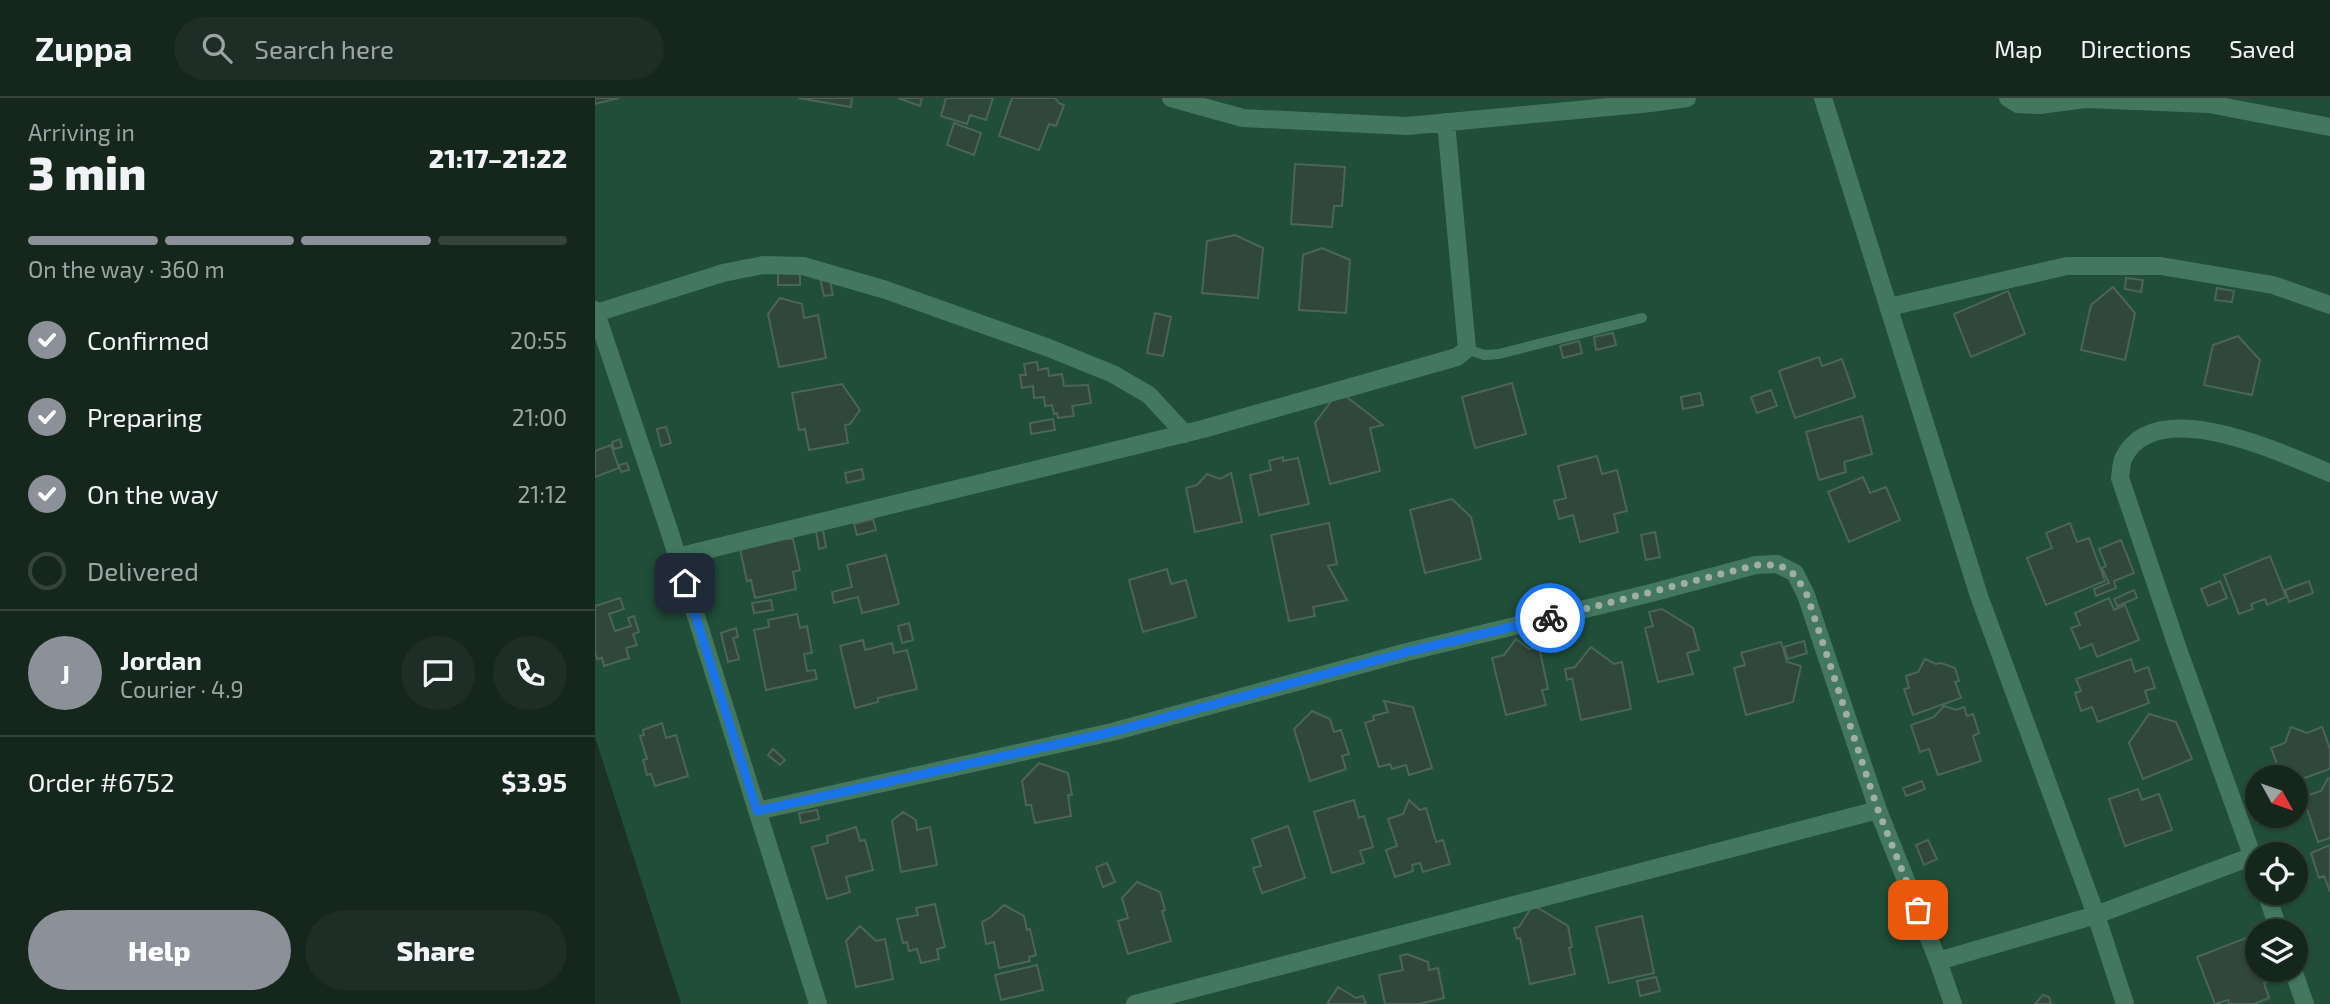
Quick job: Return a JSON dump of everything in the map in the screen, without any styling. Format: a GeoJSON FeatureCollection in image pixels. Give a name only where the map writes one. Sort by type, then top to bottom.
{"type":"FeatureCollection","features":[{"type":"Feature","properties":{"kind":"street"},"geometry":{"type":"LineString","coordinates":[[1171,98],[1243,118],[1407,126],[1687,98]]}},
{"type":"Feature","properties":{"kind":"street"},"geometry":{"type":"LineString","coordinates":[[1823,98],[1979,596],[2096,915],[2125,1004]]}},
{"type":"Feature","properties":{"kind":"street"},"geometry":{"type":"LineString","coordinates":[[2008,98],[2018,104],[2039,105],[2086,99],[2209,104],[2330,127]]}},
{"type":"Feature","properties":{"kind":"street"},"geometry":{"type":"LineString","coordinates":[[677,557],[1185,434],[1457,357],[1467,349],[1446,122]]}},
{"type":"Feature","properties":{"kind":"street"},"geometry":{"type":"LineString","coordinates":[[818,1004],[677,557],[596,312],[723,273],[763,265],[803,266],[886,290],[1049,348],[1113,374],[1149,395],[1185,434]]}},
{"type":"Feature","properties":{"kind":"street"},"geometry":{"type":"LineString","coordinates":[[1889,307],[2067,266],[2161,266],[2273,285],[2330,305]]}},
{"type":"Feature","properties":{"kind":"street"},"geometry":{"type":"LineString","coordinates":[[2248,842],[2120,478],[2123,458],[2133,444],[2148,434],[2173,428],[2205,429],[2270,449],[2330,473]]}},
{"type":"Feature","properties":{"kind":"street"},"geometry":{"type":"LineString","coordinates":[[757,811],[1112,732],[1407,652],[1756,565],[1777,564],[1795,573],[1807,595],[1878,810],[1953,1004]]}},
{"type":"Feature","properties":{"kind":"street"},"geometry":{"type":"LineString","coordinates":[[1135,1004],[1878,810]]}},
{"type":"Feature","properties":{"kind":"street"},"geometry":{"type":"LineString","coordinates":[[1938,961],[2096,915],[2245,865]]}},
{"type":"Feature","properties":{"kind":"street"},"geometry":{"type":"LineString","coordinates":[[2297,982],[2305,1004]]}},
{"type":"Feature","properties":{"kind":"lane"},"geometry":{"type":"LineString","coordinates":[[1467,349],[1484,355],[1499,354],[1642,318]]}},
{"type":"Feature","properties":{"kind":"green space"},"geometry":{"type":"Polygon","coordinates":[[[595,98],[2330,98],[2330,1004],[681,1004],[595,737],[595,98]]]}},
{"type":"Feature","properties":{"kind":"building"},"geometry":{"type":"Polygon","coordinates":[[[595,98],[619,98],[595,104],[595,98]]]}},
{"type":"Feature","properties":{"kind":"building"},"geometry":{"type":"Polygon","coordinates":[[[798,98],[852,98],[851,107],[798,98]]]}},
{"type":"Feature","properties":{"kind":"building"},"geometry":{"type":"Polygon","coordinates":[[[898,98],[922,98],[920,106],[898,98]]]}},
{"type":"Feature","properties":{"kind":"building"},"geometry":{"type":"Polygon","coordinates":[[[946,98],[993,98],[986,120],[970,115],[967,124],[941,116],[946,98]]]}},
{"type":"Feature","properties":{"kind":"building"},"geometry":{"type":"Polygon","coordinates":[[[1012,98],[1055,98],[1064,105],[1056,126],[1049,124],[1039,150],[999,136],[1012,98]]]}},
{"type":"Feature","properties":{"kind":"building"},"geometry":{"type":"Polygon","coordinates":[[[954,123],[981,133],[974,155],[947,145],[954,123]]]}},
{"type":"Feature","properties":{"kind":"building"},"geometry":{"type":"Polygon","coordinates":[[[1295,164],[1345,167],[1342,206],[1334,206],[1332,227],[1291,224],[1295,164]]]}},
{"type":"Feature","properties":{"kind":"building"},"geometry":{"type":"Polygon","coordinates":[[[1235,235],[1263,248],[1258,298],[1202,293],[1207,241],[1235,235]]]}},
{"type":"Feature","properties":{"kind":"building"},"geometry":{"type":"Polygon","coordinates":[[[1322,248],[1350,260],[1346,313],[1299,310],[1303,255],[1322,248]]]}},
{"type":"Feature","properties":{"kind":"building"},"geometry":{"type":"Polygon","coordinates":[[[778,269],[800,269],[800,285],[778,285],[778,269]]]}},
{"type":"Feature","properties":{"kind":"building"},"geometry":{"type":"Polygon","coordinates":[[[829,276],[833,295],[824,296],[820,278],[829,276]]]}},
{"type":"Feature","properties":{"kind":"building"},"geometry":{"type":"Polygon","coordinates":[[[2126,278],[2143,280],[2141,292],[2125,289],[2126,278]]]}},
{"type":"Feature","properties":{"kind":"building"},"geometry":{"type":"Polygon","coordinates":[[[2113,287],[2135,313],[2125,360],[2081,350],[2091,305],[2113,287]]]}},
{"type":"Feature","properties":{"kind":"building"},"geometry":{"type":"Polygon","coordinates":[[[2217,288],[2234,291],[2232,302],[2215,300],[2217,288]]]}},
{"type":"Feature","properties":{"kind":"building"},"geometry":{"type":"Polygon","coordinates":[[[2008,291],[2025,334],[1971,357],[1954,314],[2008,291]]]}},
{"type":"Feature","properties":{"kind":"building"},"geometry":{"type":"Polygon","coordinates":[[[780,298],[802,304],[804,318],[818,315],[826,358],[779,367],[768,314],[780,298]]]}},
{"type":"Feature","properties":{"kind":"building"},"geometry":{"type":"Polygon","coordinates":[[[1155,313],[1171,317],[1163,356],[1147,353],[1155,313]]]}},
{"type":"Feature","properties":{"kind":"building"},"geometry":{"type":"Polygon","coordinates":[[[1613,333],[1616,345],[1596,350],[1594,337],[1613,333]]]}},
{"type":"Feature","properties":{"kind":"building"},"geometry":{"type":"Polygon","coordinates":[[[2238,336],[2260,360],[2252,395],[2204,385],[2213,345],[2238,336]]]}},
{"type":"Feature","properties":{"kind":"building"},"geometry":{"type":"Polygon","coordinates":[[[1579,341],[1582,353],[1563,358],[1560,346],[1579,341]]]}},
{"type":"Feature","properties":{"kind":"building"},"geometry":{"type":"Polygon","coordinates":[[[1819,357],[1822,366],[1842,359],[1855,397],[1795,418],[1779,371],[1819,357]]]}},
{"type":"Feature","properties":{"kind":"building"},"geometry":{"type":"Polygon","coordinates":[[[1037,362],[1038,370],[1048,368],[1049,376],[1062,374],[1064,386],[1088,385],[1091,403],[1072,406],[1074,416],[1058,418],[1052,405],[1045,406],[1044,397],[1034,398],[1033,386],[1022,388],[1020,375],[1026,375],[1024,364],[1037,362]]]}},
{"type":"Feature","properties":{"kind":"building"},"geometry":{"type":"Polygon","coordinates":[[[1512,383],[1526,434],[1475,448],[1462,397],[1512,383]]]}},
{"type":"Feature","properties":{"kind":"building"},"geometry":{"type":"Polygon","coordinates":[[[842,384],[860,410],[850,424],[845,425],[848,443],[809,450],[805,429],[799,430],[792,393],[842,384]]]}},
{"type":"Feature","properties":{"kind":"building"},"geometry":{"type":"Polygon","coordinates":[[[1771,390],[1777,406],[1757,413],[1751,397],[1771,390]]]}},
{"type":"Feature","properties":{"kind":"building"},"geometry":{"type":"Polygon","coordinates":[[[1339,391],[1383,425],[1370,428],[1380,471],[1330,484],[1315,423],[1339,391]]]}},
{"type":"Feature","properties":{"kind":"building"},"geometry":{"type":"Polygon","coordinates":[[[1700,393],[1703,405],[1683,409],[1681,397],[1700,393]]]}},
{"type":"Feature","properties":{"kind":"building"},"geometry":{"type":"Polygon","coordinates":[[[1862,416],[1872,454],[1844,462],[1846,472],[1819,480],[1806,432],[1862,416]]]}},
{"type":"Feature","properties":{"kind":"building"},"geometry":{"type":"Polygon","coordinates":[[[1053,419],[1055,430],[1031,434],[1030,423],[1053,419]]]}},
{"type":"Feature","properties":{"kind":"building"},"geometry":{"type":"Polygon","coordinates":[[[666,427],[671,443],[661,446],[657,429],[666,427]]]}},
{"type":"Feature","properties":{"kind":"building"},"geometry":{"type":"Polygon","coordinates":[[[620,439],[622,447],[614,449],[612,442],[620,439]]]}},
{"type":"Feature","properties":{"kind":"building"},"geometry":{"type":"Polygon","coordinates":[[[611,445],[619,468],[595,477],[595,451],[611,445]]]}},
{"type":"Feature","properties":{"kind":"building"},"geometry":{"type":"Polygon","coordinates":[[[1597,456],[1602,474],[1617,470],[1627,511],[1614,514],[1618,532],[1580,542],[1573,515],[1559,519],[1554,501],[1566,498],[1558,466],[1597,456]]]}},
{"type":"Feature","properties":{"kind":"building"},"geometry":{"type":"Polygon","coordinates":[[[1283,457],[1283,461],[1298,458],[1309,504],[1259,515],[1250,475],[1271,470],[1269,461],[1283,457]]]}},
{"type":"Feature","properties":{"kind":"building"},"geometry":{"type":"Polygon","coordinates":[[[627,463],[629,470],[621,472],[619,465],[627,463]]]}},
{"type":"Feature","properties":{"kind":"building"},"geometry":{"type":"Polygon","coordinates":[[[862,469],[864,479],[847,483],[845,473],[862,469]]]}},
{"type":"Feature","properties":{"kind":"building"},"geometry":{"type":"Polygon","coordinates":[[[1231,473],[1242,522],[1195,532],[1186,488],[1197,485],[1207,474],[1220,479],[1231,473]]]}},
{"type":"Feature","properties":{"kind":"building"},"geometry":{"type":"Polygon","coordinates":[[[1863,477],[1870,493],[1886,487],[1900,520],[1849,542],[1828,492],[1863,477]]]}},
{"type":"Feature","properties":{"kind":"building"},"geometry":{"type":"Polygon","coordinates":[[[1452,499],[1471,517],[1481,559],[1425,573],[1410,510],[1452,499]]]}},
{"type":"Feature","properties":{"kind":"building"},"geometry":{"type":"Polygon","coordinates":[[[873,519],[876,530],[857,535],[854,524],[873,519]]]}},
{"type":"Feature","properties":{"kind":"building"},"geometry":{"type":"Polygon","coordinates":[[[1329,523],[1337,564],[1328,566],[1347,600],[1313,607],[1315,616],[1289,621],[1271,535],[1329,523]]]}},
{"type":"Feature","properties":{"kind":"building"},"geometry":{"type":"Polygon","coordinates":[[[2070,523],[2077,542],[2089,538],[2105,581],[2046,605],[2027,558],[2052,548],[2046,533],[2070,523]]]}},
{"type":"Feature","properties":{"kind":"building"},"geometry":{"type":"Polygon","coordinates":[[[823,530],[826,547],[819,549],[816,531],[823,530]]]}},
{"type":"Feature","properties":{"kind":"building"},"geometry":{"type":"Polygon","coordinates":[[[1655,532],[1660,557],[1646,560],[1641,535],[1655,532]]]}},
{"type":"Feature","properties":{"kind":"building"},"geometry":{"type":"Polygon","coordinates":[[[768,538],[793,539],[800,570],[793,572],[796,589],[755,598],[751,580],[747,581],[740,549],[768,538]]]}},
{"type":"Feature","properties":{"kind":"building"},"geometry":{"type":"Polygon","coordinates":[[[2121,540],[2134,573],[2114,581],[2116,588],[2096,596],[2094,589],[2109,583],[2102,568],[2106,566],[2099,549],[2121,540]]]}},
{"type":"Feature","properties":{"kind":"building"},"geometry":{"type":"Polygon","coordinates":[[[886,555],[899,604],[862,613],[858,597],[834,603],[832,592],[852,587],[847,565],[886,555]]]}},
{"type":"Feature","properties":{"kind":"building"},"geometry":{"type":"Polygon","coordinates":[[[2270,556],[2286,597],[2267,605],[2265,599],[2251,604],[2253,609],[2239,614],[2224,575],[2270,556]]]}},
{"type":"Feature","properties":{"kind":"building"},"geometry":{"type":"Polygon","coordinates":[[[1167,569],[1171,584],[1186,580],[1196,617],[1143,632],[1129,580],[1167,569]]]}},
{"type":"Feature","properties":{"kind":"building"},"geometry":{"type":"Polygon","coordinates":[[[2220,581],[2227,598],[2208,606],[2201,589],[2220,581]]]}},
{"type":"Feature","properties":{"kind":"building"},"geometry":{"type":"Polygon","coordinates":[[[2309,581],[2313,593],[2289,602],[2285,590],[2309,581]]]}},
{"type":"Feature","properties":{"kind":"building"},"geometry":{"type":"Polygon","coordinates":[[[2134,590],[2137,598],[2117,606],[2114,599],[2134,590]]]}},
{"type":"Feature","properties":{"kind":"building"},"geometry":{"type":"Polygon","coordinates":[[[620,598],[624,609],[609,614],[615,631],[631,626],[628,618],[634,616],[639,632],[633,634],[637,645],[626,648],[629,658],[604,666],[602,658],[597,659],[595,652],[595,606],[620,598]]]}},
{"type":"Feature","properties":{"kind":"building"},"geometry":{"type":"Polygon","coordinates":[[[2109,598],[2114,610],[2125,605],[2139,640],[2097,657],[2092,644],[2080,649],[2071,628],[2080,625],[2075,613],[2109,598]]]}},
{"type":"Feature","properties":{"kind":"building"},"geometry":{"type":"Polygon","coordinates":[[[771,600],[773,610],[754,613],[752,603],[771,600]]]}},
{"type":"Feature","properties":{"kind":"building"},"geometry":{"type":"Polygon","coordinates":[[[1662,609],[1693,628],[1699,650],[1687,653],[1693,674],[1658,682],[1645,628],[1653,626],[1649,612],[1662,609]]]}},
{"type":"Feature","properties":{"kind":"building"},"geometry":{"type":"Polygon","coordinates":[[[797,614],[800,628],[807,626],[812,653],[804,654],[807,671],[815,670],[817,679],[766,690],[754,630],[769,627],[768,620],[797,614]]]}},
{"type":"Feature","properties":{"kind":"building"},"geometry":{"type":"Polygon","coordinates":[[[909,623],[913,640],[902,643],[898,626],[909,623]]]}},
{"type":"Feature","properties":{"kind":"building"},"geometry":{"type":"Polygon","coordinates":[[[736,628],[738,637],[733,638],[739,659],[728,662],[721,633],[736,628]]]}},
{"type":"Feature","properties":{"kind":"building"},"geometry":{"type":"Polygon","coordinates":[[[1516,639],[1529,649],[1539,647],[1548,689],[1542,690],[1546,705],[1506,715],[1492,658],[1504,655],[1516,639]]]}},
{"type":"Feature","properties":{"kind":"building"},"geometry":{"type":"Polygon","coordinates":[[[863,640],[865,650],[892,643],[894,653],[907,650],[917,689],[878,698],[878,702],[855,708],[840,646],[863,640]]]}},
{"type":"Feature","properties":{"kind":"building"},"geometry":{"type":"Polygon","coordinates":[[[1804,641],[1807,653],[1788,659],[1784,647],[1804,641]]]}},
{"type":"Feature","properties":{"kind":"building"},"geometry":{"type":"Polygon","coordinates":[[[1781,642],[1787,662],[1801,666],[1793,702],[1746,715],[1734,668],[1745,665],[1741,653],[1781,642]]]}},
{"type":"Feature","properties":{"kind":"building"},"geometry":{"type":"Polygon","coordinates":[[[1591,647],[1614,664],[1622,662],[1631,709],[1581,720],[1572,678],[1567,680],[1565,669],[1575,667],[1591,647]]]}},
{"type":"Feature","properties":{"kind":"building"},"geometry":{"type":"Polygon","coordinates":[[[1925,659],[1955,668],[1959,681],[1955,682],[1961,698],[1913,715],[1904,689],[1909,688],[1906,676],[1918,672],[1925,659]]]}},
{"type":"Feature","properties":{"kind":"building"},"geometry":{"type":"Polygon","coordinates":[[[2131,659],[2135,672],[2148,667],[2155,688],[2145,691],[2149,703],[2098,722],[2092,707],[2081,711],[2075,693],[2081,691],[2076,679],[2131,659]]]}},
{"type":"Feature","properties":{"kind":"building"},"geometry":{"type":"Polygon","coordinates":[[[1384,701],[1413,707],[1432,768],[1409,775],[1406,765],[1392,769],[1390,764],[1379,767],[1365,723],[1374,720],[1373,716],[1388,712],[1384,701]]]}},
{"type":"Feature","properties":{"kind":"building"},"geometry":{"type":"Polygon","coordinates":[[[1944,706],[1956,710],[1964,707],[1967,716],[1973,714],[1979,733],[1973,736],[1981,761],[1938,775],[1929,749],[1920,752],[1911,725],[1934,717],[1944,706]]]}},
{"type":"Feature","properties":{"kind":"building"},"geometry":{"type":"Polygon","coordinates":[[[1312,711],[1330,719],[1334,732],[1341,730],[1349,754],[1342,756],[1346,769],[1310,781],[1294,729],[1312,711]]]}},
{"type":"Feature","properties":{"kind":"building"},"geometry":{"type":"Polygon","coordinates":[[[2149,714],[2176,722],[2192,759],[2143,779],[2129,743],[2149,714]]]}},
{"type":"Feature","properties":{"kind":"building"},"geometry":{"type":"Polygon","coordinates":[[[662,723],[666,738],[676,735],[688,776],[655,786],[651,774],[647,775],[643,760],[647,759],[640,736],[644,735],[643,730],[662,723]]]}},
{"type":"Feature","properties":{"kind":"building"},"geometry":{"type":"Polygon","coordinates":[[[2291,727],[2307,733],[2322,727],[2330,749],[2330,769],[2308,777],[2308,765],[2277,765],[2271,748],[2285,743],[2291,727]]]}},
{"type":"Feature","properties":{"kind":"building"},"geometry":{"type":"Polygon","coordinates":[[[773,749],[785,760],[780,765],[768,755],[773,749]]]}},
{"type":"Feature","properties":{"kind":"building"},"geometry":{"type":"Polygon","coordinates":[[[1039,763],[1068,773],[1072,795],[1068,795],[1071,816],[1035,823],[1031,805],[1026,805],[1022,781],[1039,763]]]}},
{"type":"Feature","properties":{"kind":"building"},"geometry":{"type":"Polygon","coordinates":[[[2330,778],[2330,838],[2318,842],[2308,812],[2308,795],[2321,791],[2330,778]]]}},
{"type":"Feature","properties":{"kind":"building"},"geometry":{"type":"Polygon","coordinates":[[[1922,781],[1925,789],[1906,796],[1903,788],[1922,781]]]}},
{"type":"Feature","properties":{"kind":"building"},"geometry":{"type":"Polygon","coordinates":[[[2138,789],[2142,800],[2159,794],[2172,830],[2125,846],[2109,799],[2138,789]]]}},
{"type":"Feature","properties":{"kind":"building"},"geometry":{"type":"Polygon","coordinates":[[[1354,800],[1359,818],[1364,816],[1373,847],[1360,851],[1364,863],[1332,873],[1314,812],[1354,800]]]}},
{"type":"Feature","properties":{"kind":"building"},"geometry":{"type":"Polygon","coordinates":[[[1409,800],[1420,810],[1426,808],[1436,842],[1443,840],[1450,864],[1423,872],[1420,863],[1412,865],[1413,871],[1395,877],[1386,850],[1397,846],[1388,819],[1403,814],[1409,800]]]}},
{"type":"Feature","properties":{"kind":"building"},"geometry":{"type":"Polygon","coordinates":[[[817,810],[819,819],[801,823],[799,813],[817,810]]]}},
{"type":"Feature","properties":{"kind":"building"},"geometry":{"type":"Polygon","coordinates":[[[903,812],[916,820],[917,830],[930,827],[937,865],[901,872],[892,821],[903,812]]]}},
{"type":"Feature","properties":{"kind":"building"},"geometry":{"type":"Polygon","coordinates":[[[1288,826],[1305,878],[1262,893],[1253,868],[1261,866],[1252,839],[1288,826]]]}},
{"type":"Feature","properties":{"kind":"building"},"geometry":{"type":"Polygon","coordinates":[[[856,827],[860,841],[865,840],[873,870],[846,877],[850,892],[827,899],[812,847],[828,843],[827,836],[856,827]]]}},
{"type":"Feature","properties":{"kind":"building"},"geometry":{"type":"Polygon","coordinates":[[[1928,840],[1937,859],[1924,865],[1916,845],[1928,840]]]}},
{"type":"Feature","properties":{"kind":"building"},"geometry":{"type":"Polygon","coordinates":[[[2330,845],[2330,892],[2324,876],[2319,878],[2311,853],[2330,845]]]}},
{"type":"Feature","properties":{"kind":"building"},"geometry":{"type":"Polygon","coordinates":[[[1107,863],[1115,882],[1103,887],[1096,867],[1107,863]]]}},
{"type":"Feature","properties":{"kind":"building"},"geometry":{"type":"Polygon","coordinates":[[[1137,882],[1160,892],[1165,910],[1162,911],[1171,941],[1128,954],[1118,921],[1128,918],[1122,898],[1137,882]]]}},
{"type":"Feature","properties":{"kind":"building"},"geometry":{"type":"Polygon","coordinates":[[[935,904],[945,947],[937,949],[939,959],[921,963],[917,949],[909,951],[907,942],[903,943],[897,919],[918,915],[916,908],[935,904]]]}},
{"type":"Feature","properties":{"kind":"building"},"geometry":{"type":"Polygon","coordinates":[[[1004,905],[1024,916],[1036,955],[1029,957],[1030,961],[999,968],[994,942],[986,944],[982,922],[1004,905]]]}},
{"type":"Feature","properties":{"kind":"building"},"geometry":{"type":"Polygon","coordinates":[[[1533,905],[1568,926],[1572,947],[1569,948],[1575,974],[1530,984],[1520,938],[1517,939],[1514,928],[1519,927],[1533,905]]]}},
{"type":"Feature","properties":{"kind":"building"},"geometry":{"type":"Polygon","coordinates":[[[1642,916],[1654,973],[1609,983],[1596,927],[1642,916]]]}},
{"type":"Feature","properties":{"kind":"building"},"geometry":{"type":"Polygon","coordinates":[[[860,926],[876,941],[885,939],[893,979],[856,987],[846,941],[860,926]]]}},
{"type":"Feature","properties":{"kind":"building"},"geometry":{"type":"Polygon","coordinates":[[[2245,938],[2245,982],[2266,982],[2264,983],[2269,998],[2254,1004],[2229,1004],[2228,1000],[2215,1004],[2197,957],[2245,938]]]}},
{"type":"Feature","properties":{"kind":"building"},"geometry":{"type":"Polygon","coordinates":[[[1407,954],[1428,962],[1429,970],[1438,968],[1444,998],[1419,1004],[1385,1004],[1379,975],[1403,970],[1400,956],[1407,954]]]}},
{"type":"Feature","properties":{"kind":"building"},"geometry":{"type":"Polygon","coordinates":[[[1037,965],[1043,990],[1001,1000],[995,975],[1037,965]]]}},
{"type":"Feature","properties":{"kind":"building"},"geometry":{"type":"Polygon","coordinates":[[[1656,977],[1660,991],[1640,996],[1637,981],[1656,977]]]}},
{"type":"Feature","properties":{"kind":"building"},"geometry":{"type":"Polygon","coordinates":[[[1338,987],[1356,998],[1363,996],[1366,1004],[1327,1004],[1338,987]]]}},
{"type":"Feature","properties":{"kind":"building"},"geometry":{"type":"Polygon","coordinates":[[[2043,995],[2049,997],[2051,1004],[2035,1004],[2043,995]]]}},
{"type":"Feature","properties":{"kind":"way so far"},"geometry":{"type":"LineString","coordinates":[[1550,618],[1756,565],[1777,564],[1795,573],[1807,595],[1878,810],[1918,910]]}},
{"type":"Feature","properties":{"kind":"route"},"geometry":{"type":"LineString","coordinates":[[685,583],[757,811],[1112,732],[1407,652],[1550,618]]}}]}
